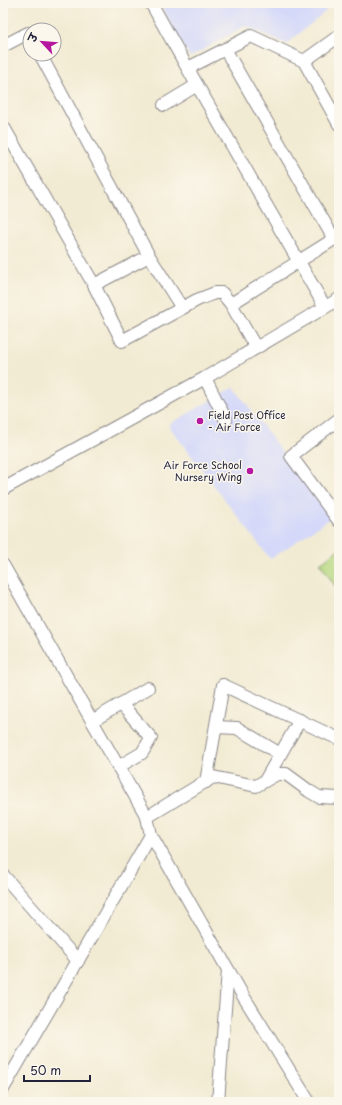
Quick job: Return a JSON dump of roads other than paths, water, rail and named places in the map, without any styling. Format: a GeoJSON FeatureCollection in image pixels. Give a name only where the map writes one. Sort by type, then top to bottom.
{"type":"FeatureCollection","features":[{"type":"Feature","properties":{"kind":"street"},"geometry":{"type":"LineString","coordinates":[[151,3],[326,307]]}},
{"type":"Feature","properties":{"kind":"street"},"geometry":{"type":"LineString","coordinates":[[3,46],[22,36]]}},
{"type":"Feature","properties":{"kind":"street"},"geometry":{"type":"LineString","coordinates":[[188,68],[251,36],[304,61],[339,124]]}},
{"type":"Feature","properties":{"kind":"street"},"geometry":{"type":"LineString","coordinates":[[304,61],[339,36]]}},
{"type":"Feature","properties":{"kind":"street"},"geometry":{"type":"LineString","coordinates":[[225,49],[336,238],[231,304]]}},
{"type":"Feature","properties":{"kind":"street"},"geometry":{"type":"LineString","coordinates":[[44,62],[149,256],[182,308]]}},
{"type":"Feature","properties":{"kind":"street"},"geometry":{"type":"LineString","coordinates":[[164,105],[197,85]]}},
{"type":"Feature","properties":{"kind":"street"},"geometry":{"type":"LineString","coordinates":[[3,126],[94,285],[122,341],[197,300],[215,293],[222,293],[231,304],[256,348]]}},
{"type":"Feature","properties":{"kind":"street"},"geometry":{"type":"LineString","coordinates":[[94,285],[149,256]]}},
{"type":"Feature","properties":{"kind":"street"},"geometry":{"type":"LineString","coordinates":[[3,489],[205,378],[339,299]]}},
{"type":"Feature","properties":{"kind":"street"},"geometry":{"type":"LineString","coordinates":[[205,378],[226,420]]}},
{"type":"Feature","properties":{"kind":"street"},"geometry":{"type":"LineString","coordinates":[[339,419],[291,456],[339,521]]}},
{"type":"Feature","properties":{"kind":"street"},"geometry":{"type":"LineString","coordinates":[[3,565],[147,817],[151,835],[242,994],[309,1102]]}},
{"type":"Feature","properties":{"kind":"street"},"geometry":{"type":"LineString","coordinates":[[206,782],[224,685],[339,739]]}},
{"type":"Feature","properties":{"kind":"street"},"geometry":{"type":"LineString","coordinates":[[92,721],[148,688]]}},
{"type":"Feature","properties":{"kind":"street"},"geometry":{"type":"LineString","coordinates":[[118,767],[142,753],[151,738],[121,704]]}},
{"type":"Feature","properties":{"kind":"street"},"geometry":{"type":"LineString","coordinates":[[266,780],[300,720]]}},
{"type":"Feature","properties":{"kind":"street"},"geometry":{"type":"LineString","coordinates":[[216,727],[237,728],[280,754]]}},
{"type":"Feature","properties":{"kind":"street"},"geometry":{"type":"LineString","coordinates":[[147,817],[214,777],[256,786],[277,774],[286,774],[309,791],[319,796],[339,798]]}},
{"type":"Feature","properties":{"kind":"street"},"geometry":{"type":"LineString","coordinates":[[3,1089],[151,835]]}},
{"type":"Feature","properties":{"kind":"street"},"geometry":{"type":"LineString","coordinates":[[3,875],[78,961]]}},
{"type":"Feature","properties":{"kind":"street"},"geometry":{"type":"LineString","coordinates":[[218,1102],[228,970]]}},
{"type":"Feature","properties":{"kind":"place","name":"Field Post Office - Air Force"},"geometry":{"type":"Point","coordinates":[200,421]}},
{"type":"Feature","properties":{"kind":"place","name":"Air Force School Nursery Wing"},"geometry":{"type":"Point","coordinates":[250,471]}}]}
